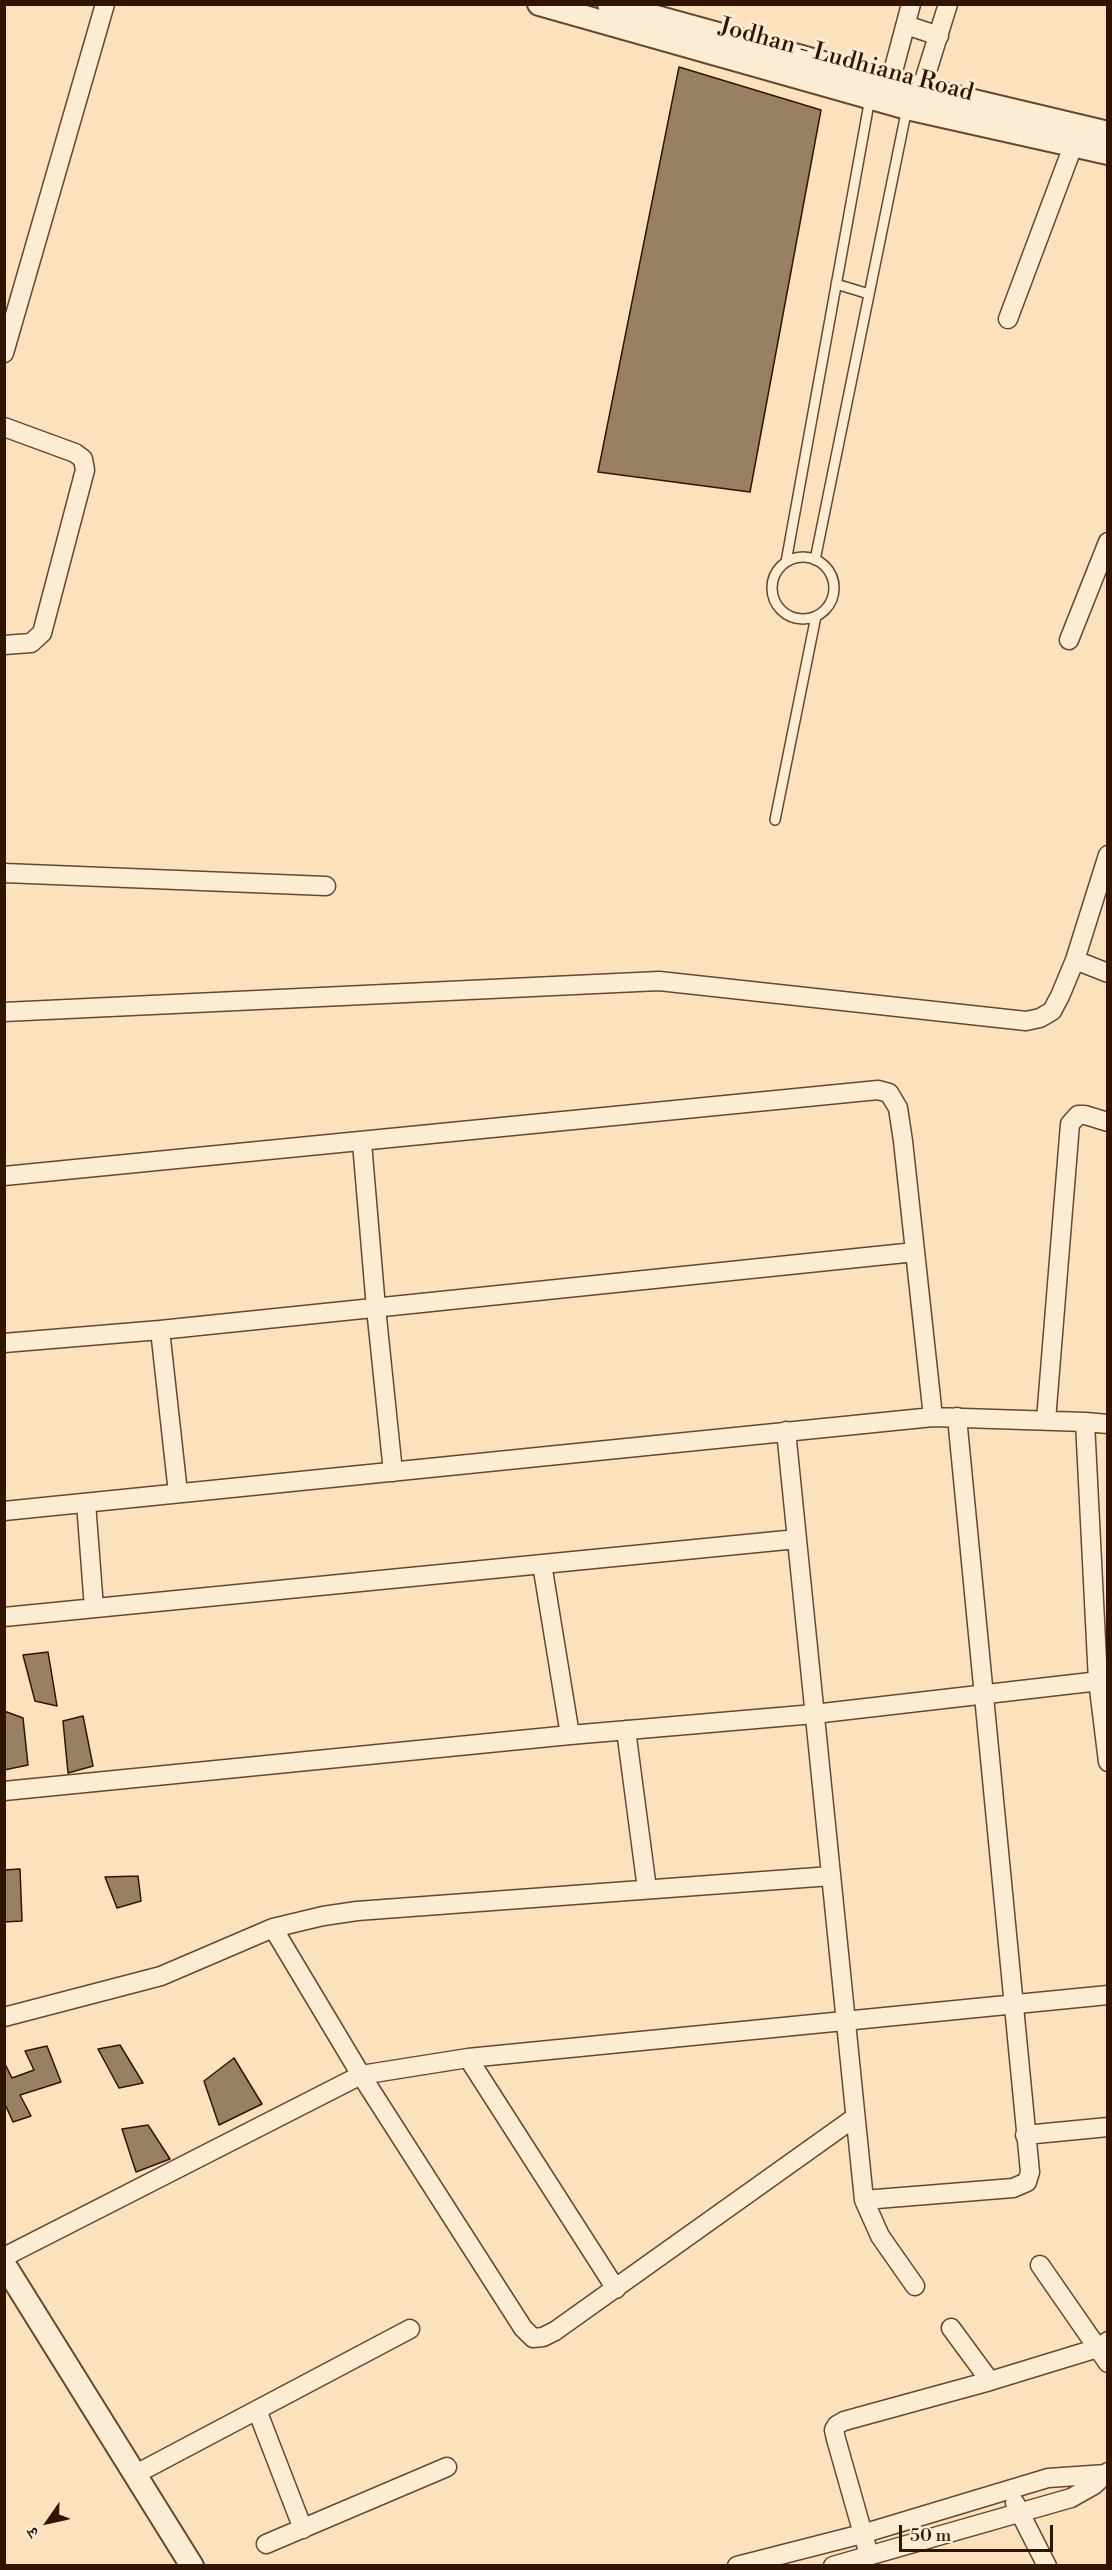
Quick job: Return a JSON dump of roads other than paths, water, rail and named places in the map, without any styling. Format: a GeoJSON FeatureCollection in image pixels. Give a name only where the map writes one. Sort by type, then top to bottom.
{"type":"FeatureCollection","features":[{"type":"Feature","properties":{"kind":"street"},"geometry":{"type":"LineString","coordinates":[[4,352],[105,4]]}},
{"type":"Feature","properties":{"kind":"street","name":"Jodhan - Ludhiana Road"},"geometry":{"type":"LineString","coordinates":[[539,4],[882,93],[1073,146],[1107,153]]}},
{"type":"Feature","properties":{"kind":"street","name":"Jodhan - Ludhiana Road"},"geometry":{"type":"LineString","coordinates":[[609,4],[882,93]]}},
{"type":"Feature","properties":{"kind":"street"},"geometry":{"type":"LineString","coordinates":[[882,93],[911,4]]}},
{"type":"Feature","properties":{"kind":"street"},"geometry":{"type":"LineString","coordinates":[[914,102],[939,36],[948,4]]}},
{"type":"Feature","properties":{"kind":"street"},"geometry":{"type":"LineString","coordinates":[[906,25],[939,36]]}},
{"type":"Feature","properties":{"kind":"street","name":"Jodhan - Ludhiana Road"},"geometry":{"type":"LineString","coordinates":[[914,102],[1107,133]]}},
{"type":"Feature","properties":{"kind":"street"},"geometry":{"type":"LineString","coordinates":[[1008,319],[1073,146]]}},
{"type":"Feature","properties":{"kind":"street"},"geometry":{"type":"LineString","coordinates":[[4,427],[75,453],[83,459],[85,470],[42,633],[31,643],[4,645]]}},
{"type":"Feature","properties":{"kind":"street"},"geometry":{"type":"LineString","coordinates":[[1069,640],[1107,542]]}},
{"type":"Feature","properties":{"kind":"street"},"geometry":{"type":"LineString","coordinates":[[4,1012],[660,981],[1026,1021],[1041,1018],[1052,1011],[1075,960],[1107,855]]}},
{"type":"Feature","properties":{"kind":"street"},"geometry":{"type":"LineString","coordinates":[[4,873],[326,886]]}},
{"type":"Feature","properties":{"kind":"street"},"geometry":{"type":"LineString","coordinates":[[1075,960],[1107,973]]}},
{"type":"Feature","properties":{"kind":"street"},"geometry":{"type":"LineString","coordinates":[[4,1176],[362,1143],[878,1090],[889,1093],[895,1100],[897,1108],[933,1417]]}},
{"type":"Feature","properties":{"kind":"street"},"geometry":{"type":"LineString","coordinates":[[1046,1420],[1070,1124],[1078,1115],[1107,1122]]}},
{"type":"Feature","properties":{"kind":"street"},"geometry":{"type":"LineString","coordinates":[[362,1143],[393,1472]]}},
{"type":"Feature","properties":{"kind":"street"},"geometry":{"type":"LineString","coordinates":[[4,1343],[160,1330],[915,1252]]}},
{"type":"Feature","properties":{"kind":"street"},"geometry":{"type":"LineString","coordinates":[[160,1330],[178,1493]]}},
{"type":"Feature","properties":{"kind":"street"},"geometry":{"type":"LineString","coordinates":[[4,1511],[933,1417],[1107,1424]]}},
{"type":"Feature","properties":{"kind":"street"},"geometry":{"type":"LineString","coordinates":[[864,2200],[1021,2186],[1027,2182],[1030,2172],[957,1417]]}},
{"type":"Feature","properties":{"kind":"street"},"geometry":{"type":"LineString","coordinates":[[1085,1422],[1100,1552],[1107,1762]]}},
{"type":"Feature","properties":{"kind":"street"},"geometry":{"type":"LineString","coordinates":[[786,1431],[864,2200],[880,2236],[915,2286]]}},
{"type":"Feature","properties":{"kind":"street"},"geometry":{"type":"LineString","coordinates":[[86,1503],[94,1608]]}},
{"type":"Feature","properties":{"kind":"street"},"geometry":{"type":"LineString","coordinates":[[4,1617],[797,1539]]}},
{"type":"Feature","properties":{"kind":"street"},"geometry":{"type":"LineString","coordinates":[[542,1564],[570,1735]]}},
{"type":"Feature","properties":{"kind":"street"},"geometry":{"type":"LineString","coordinates":[[4,1791],[570,1735],[814,1714],[1103,1681]]}},
{"type":"Feature","properties":{"kind":"street"},"geometry":{"type":"LineString","coordinates":[[626,1730],[647,1889]]}},
{"type":"Feature","properties":{"kind":"street"},"geometry":{"type":"LineString","coordinates":[[4,2017],[161,1976],[273,1928],[295,1921],[357,1911],[831,1876]]}},
{"type":"Feature","properties":{"kind":"street"},"geometry":{"type":"LineString","coordinates":[[273,1928],[361,2075],[523,2328],[533,2338],[543,2337],[555,2331],[854,2118]]}},
{"type":"Feature","properties":{"kind":"street"},"geometry":{"type":"LineString","coordinates":[[4,2257],[361,2075],[468,2058],[1107,1995]]}},
{"type":"Feature","properties":{"kind":"street"},"geometry":{"type":"LineString","coordinates":[[468,2058],[616,2289]]}},
{"type":"Feature","properties":{"kind":"street"},"geometry":{"type":"LineString","coordinates":[[1025,2135],[1107,2127]]}},
{"type":"Feature","properties":{"kind":"street"},"geometry":{"type":"LineString","coordinates":[[4,2264],[192,2565]]}},
{"type":"Feature","properties":{"kind":"street"},"geometry":{"type":"LineString","coordinates":[[869,2555],[836,2439],[834,2430],[837,2425],[844,2421],[1104,2350],[1040,2265]]}},
{"type":"Feature","properties":{"kind":"street"},"geometry":{"type":"LineString","coordinates":[[951,2328],[990,2381]]}},
{"type":"Feature","properties":{"kind":"street"},"geometry":{"type":"LineString","coordinates":[[134,2475],[410,2329]]}},
{"type":"Feature","properties":{"kind":"street"},"geometry":{"type":"LineString","coordinates":[[257,2410],[303,2529]]}},
{"type":"Feature","properties":{"kind":"street"},"geometry":{"type":"LineString","coordinates":[[266,2544],[447,2467]]}},
{"type":"Feature","properties":{"kind":"street"},"geometry":{"type":"LineString","coordinates":[[737,2565],[862,2534],[1048,2478],[1107,2473]]}},
{"type":"Feature","properties":{"kind":"street"},"geometry":{"type":"LineString","coordinates":[[833,2565],[1071,2498],[1094,2485],[1107,2473]]}},
{"type":"Feature","properties":{"kind":"street"},"geometry":{"type":"LineString","coordinates":[[1008,2490],[1047,2565]]}},
{"type":"Feature","properties":{"kind":"lane"},"geometry":{"type":"LineString","coordinates":[[786,562],[836,284],[882,93]]}},
{"type":"Feature","properties":{"kind":"lane"},"geometry":{"type":"LineString","coordinates":[[815,560],[869,294],[914,102]]}},
{"type":"Feature","properties":{"kind":"lane"},"geometry":{"type":"LineString","coordinates":[[836,284],[869,294]]}},
{"type":"Feature","properties":{"kind":"lane"},"geometry":{"type":"LineString","coordinates":[[795,558],[815,560],[830,573],[834,593],[830,603],[816,616],[796,619],[786,615],[778,608],[773,599],[773,578],[786,562],[795,558]]}},
{"type":"Feature","properties":{"kind":"lane"},"geometry":{"type":"LineString","coordinates":[[775,820],[816,616]]}}]}
